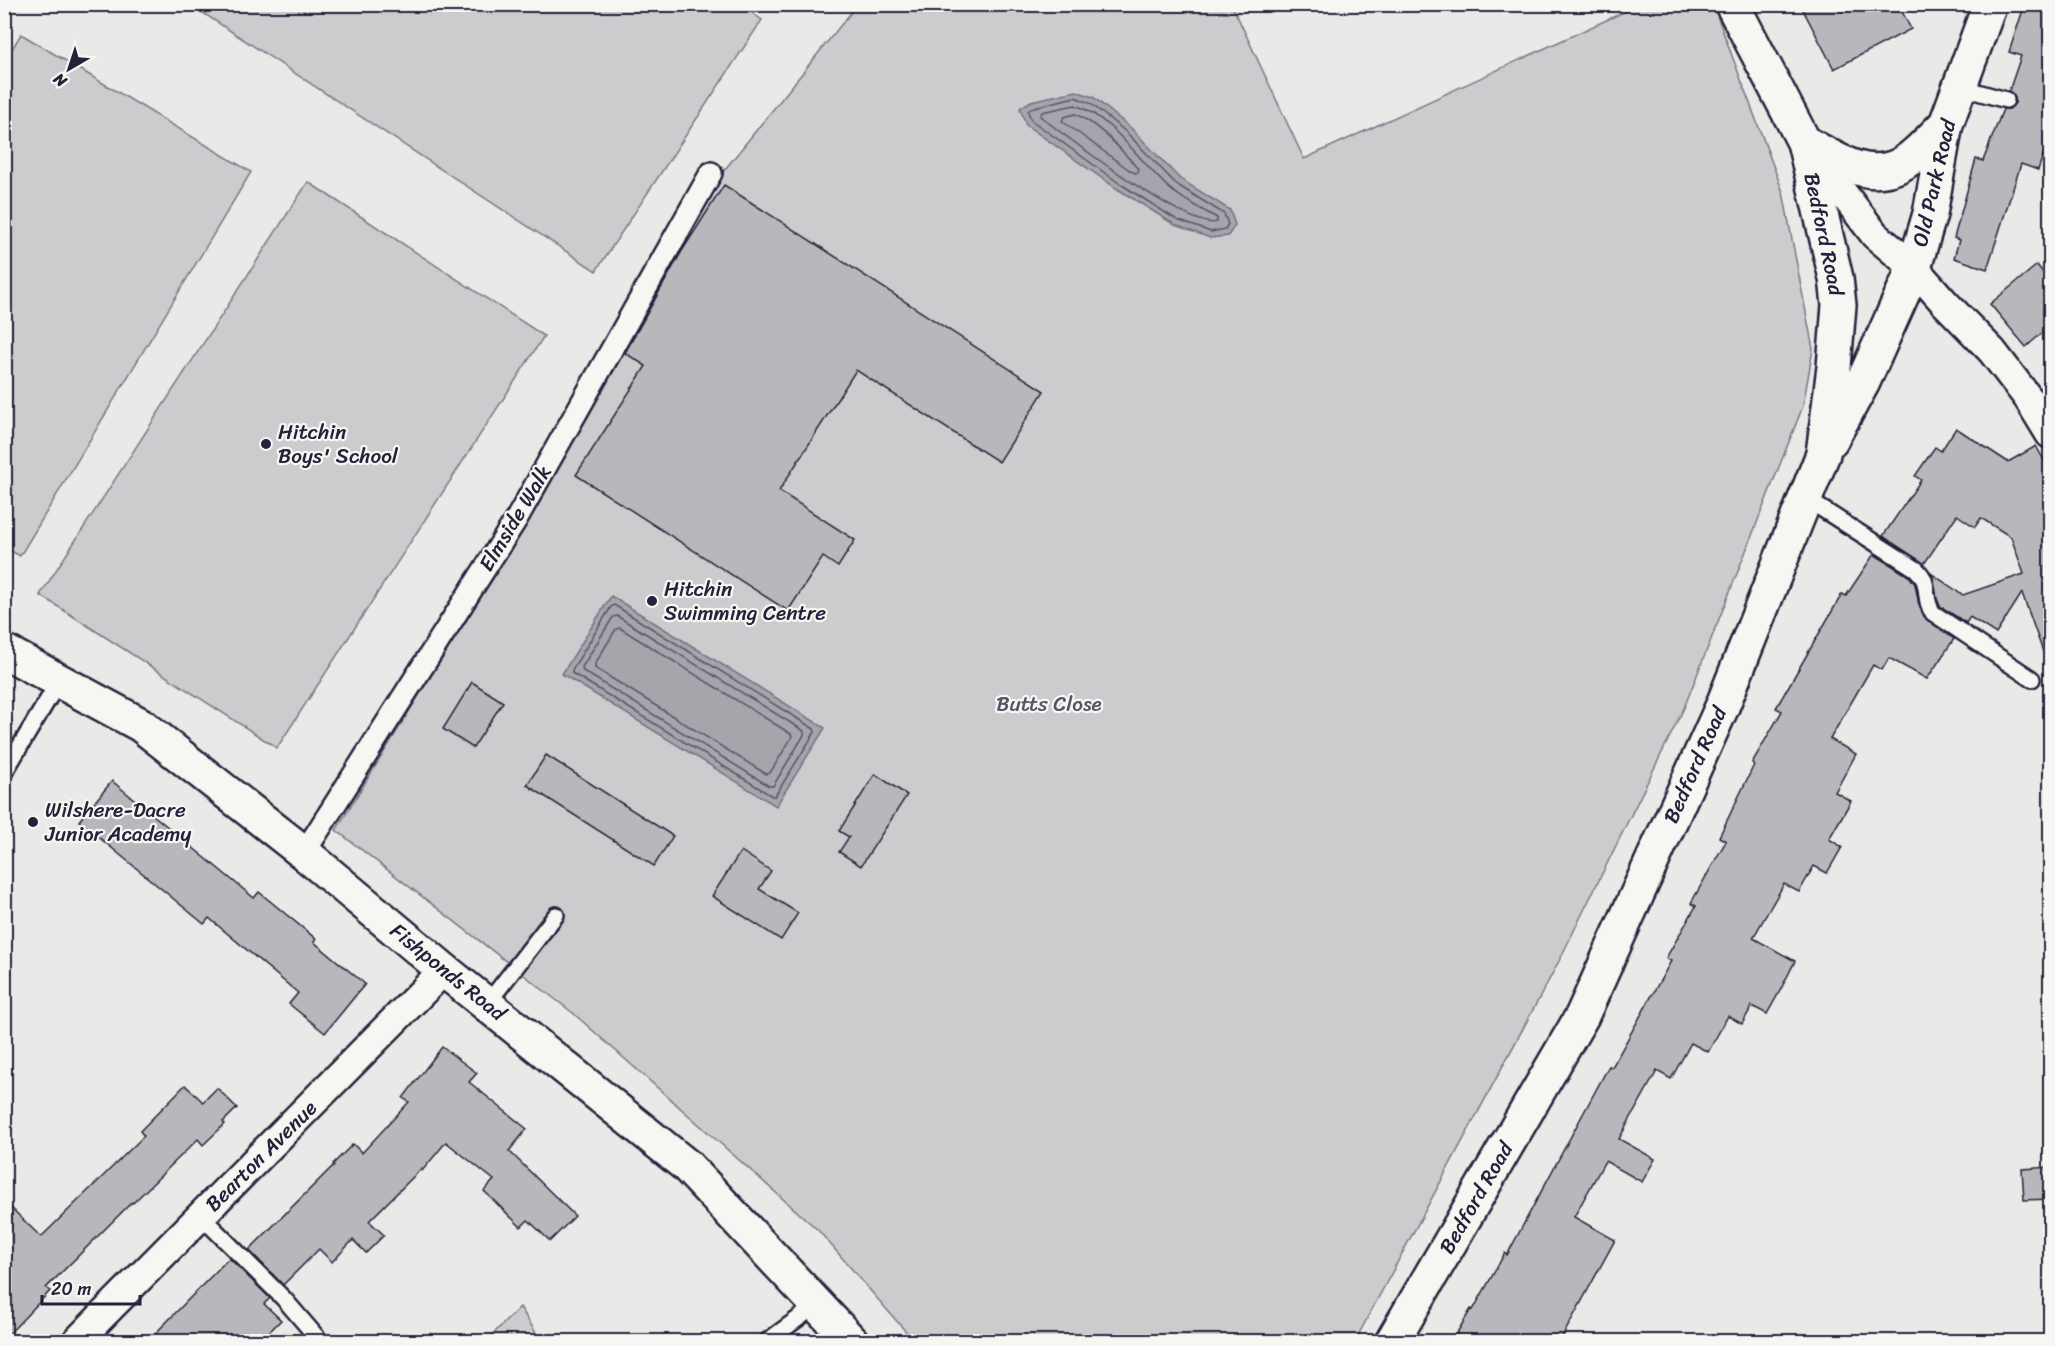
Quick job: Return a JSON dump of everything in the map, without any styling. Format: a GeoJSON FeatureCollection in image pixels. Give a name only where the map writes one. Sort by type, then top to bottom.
{"type":"FeatureCollection","features":[{"type":"Feature","properties":{"kind":"main road","name":"Bedford Road"},"geometry":{"type":"LineString","coordinates":[[1392,1341],[1582,1016],[1722,707],[1823,454],[1839,305],[1836,278],[1804,142],[1732,4]]}},
{"type":"Feature","properties":{"kind":"main road","name":"Old Park Road"},"geometry":{"type":"LineString","coordinates":[[1823,454],[1863,382],[1914,268],[1930,214],[1946,124],[1990,4]]}},
{"type":"Feature","properties":{"kind":"main road","name":"Bedford Road"},"geometry":{"type":"LineString","coordinates":[[1804,142],[1851,167],[1875,172],[1900,165],[1914,155],[1946,124]]}},
{"type":"Feature","properties":{"kind":"main road","name":"Fishponds Road"},"geometry":{"type":"LineString","coordinates":[[4,651],[141,725],[304,853],[444,970],[687,1166],[852,1341]]}},
{"type":"Feature","properties":{"kind":"street","name":"Bedford Road"},"geometry":{"type":"LineString","coordinates":[[1804,142],[1875,235],[1914,268],[1992,351],[2028,398],[2050,434]]}},
{"type":"Feature","properties":{"kind":"street","name":"Elmside Walk"},"geometry":{"type":"LineString","coordinates":[[304,853],[517,518],[711,174]]}},
{"type":"Feature","properties":{"kind":"street","name":"Bearton Avenue"},"geometry":{"type":"LineString","coordinates":[[76,1341],[444,970]]}},
{"type":"Feature","properties":{"kind":"lane"},"geometry":{"type":"LineString","coordinates":[[1960,87],[2006,100]]}},
{"type":"Feature","properties":{"kind":"lane"},"geometry":{"type":"LineString","coordinates":[[1805,498],[1916,569],[1922,574],[1926,583],[1929,608],[1933,613],[2032,680]]}},
{"type":"Feature","properties":{"kind":"lane"},"geometry":{"type":"LineString","coordinates":[[4,773],[59,681]]}},
{"type":"Feature","properties":{"kind":"lane"},"geometry":{"type":"LineString","coordinates":[[487,1004],[556,915]]}},
{"type":"Feature","properties":{"kind":"lane"},"geometry":{"type":"LineString","coordinates":[[201,1216],[284,1299],[321,1341]]}},
{"type":"Feature","properties":{"kind":"lane"},"geometry":{"type":"LineString","coordinates":[[766,1341],[818,1304]]}},
{"type":"Feature","properties":{"kind":"green space"},"geometry":{"type":"Polygon","coordinates":[[[739,4],[762,20],[596,271],[191,5],[739,4]]]}},
{"type":"Feature","properties":{"kind":"green space","name":"Butts Close"},"geometry":{"type":"Polygon","coordinates":[[[857,5],[1232,5],[1304,159],[1639,5],[1713,5],[1783,192],[1813,349],[1803,406],[1684,708],[1556,967],[1355,1341],[914,1341],[818,1230],[573,1013],[336,830],[532,512],[718,178],[857,5]]]}},
{"type":"Feature","properties":{"kind":"green space"},"geometry":{"type":"Polygon","coordinates":[[[21,34],[251,172],[20,556],[4,547],[4,62],[21,34]]]}},
{"type":"Feature","properties":{"kind":"green space"},"geometry":{"type":"Polygon","coordinates":[[[308,182],[544,336],[277,748],[40,595],[308,182]]]}},
{"type":"Feature","properties":{"kind":"green space"},"geometry":{"type":"Polygon","coordinates":[[[520,1307],[541,1341],[486,1341],[520,1307]]]}},
{"type":"Feature","properties":{"kind":"water"},"geometry":{"type":"Polygon","coordinates":[[[1076,91],[1093,97],[1131,128],[1180,179],[1230,210],[1235,225],[1228,236],[1210,238],[1175,225],[1116,188],[1026,125],[1020,108],[1031,101],[1076,91]]]}},
{"type":"Feature","properties":{"kind":"water"},"geometry":{"type":"Polygon","coordinates":[[[611,596],[825,728],[776,806],[562,674],[611,596]]]}},
{"type":"Feature","properties":{"kind":"building"},"geometry":{"type":"Polygon","coordinates":[[[1800,4],[1898,4],[1911,29],[1834,69],[1800,4]]]}},
{"type":"Feature","properties":{"kind":"building"},"geometry":{"type":"Polygon","coordinates":[[[2025,4],[2050,4],[2050,135],[2038,170],[2021,164],[1987,269],[1954,258],[1959,240],[1954,238],[1976,159],[1983,161],[2003,109],[2009,109],[2015,103],[2015,97],[2009,91],[2021,56],[2009,52],[2025,4]]]}},
{"type":"Feature","properties":{"kind":"building"},"geometry":{"type":"Polygon","coordinates":[[[724,185],[1044,391],[999,462],[856,370],[779,491],[855,540],[838,567],[823,557],[788,611],[576,475],[646,366],[625,353],[682,251],[724,185]]]}},
{"type":"Feature","properties":{"kind":"building"},"geometry":{"type":"Polygon","coordinates":[[[2037,265],[2050,281],[2050,326],[2026,347],[1990,304],[2037,265]]]}},
{"type":"Feature","properties":{"kind":"building"},"geometry":{"type":"Polygon","coordinates":[[[1956,428],[2008,462],[2036,446],[2050,471],[2050,663],[2047,663],[2022,593],[1996,634],[1970,617],[1966,623],[1940,606],[1937,599],[1932,574],[1963,595],[2024,574],[2011,537],[1981,518],[1975,527],[1957,515],[1924,564],[1883,536],[1921,480],[1915,476],[1935,447],[1941,451],[1956,428]]]}},
{"type":"Feature","properties":{"kind":"building"},"geometry":{"type":"Polygon","coordinates":[[[1874,554],[1910,577],[1915,584],[1919,605],[1925,618],[1954,639],[1927,679],[1889,658],[1882,670],[1873,665],[1830,739],[1856,754],[1835,792],[1851,801],[1829,839],[1842,847],[1827,873],[1814,866],[1799,892],[1784,884],[1753,938],[1795,961],[1781,989],[1767,1014],[1752,1006],[1742,1024],[1728,1016],[1708,1052],[1691,1043],[1671,1079],[1657,1071],[1619,1139],[1655,1159],[1642,1182],[1605,1161],[1574,1217],[1615,1240],[1560,1341],[1452,1341],[1471,1309],[1473,1310],[1505,1253],[1507,1255],[1609,1066],[1612,1067],[1671,961],[1666,958],[1696,906],[1691,903],[1726,841],[1719,837],[1754,765],[1752,763],[1782,711],[1776,708],[1842,594],[1846,596],[1874,554]]]}},
{"type":"Feature","properties":{"kind":"building"},"geometry":{"type":"Polygon","coordinates":[[[472,682],[503,702],[473,748],[443,729],[472,682]]]}},
{"type":"Feature","properties":{"kind":"building"},"geometry":{"type":"Polygon","coordinates":[[[546,755],[673,836],[654,866],[527,785],[546,755]]]}},
{"type":"Feature","properties":{"kind":"building"},"geometry":{"type":"Polygon","coordinates":[[[875,774],[907,795],[861,866],[839,852],[849,837],[839,831],[875,774]]]}},
{"type":"Feature","properties":{"kind":"building"},"geometry":{"type":"Polygon","coordinates":[[[112,781],[254,898],[259,892],[316,939],[314,942],[365,984],[325,1033],[289,1004],[298,993],[209,918],[204,924],[79,821],[112,781]]]}},
{"type":"Feature","properties":{"kind":"building"},"geometry":{"type":"Polygon","coordinates":[[[741,851],[771,871],[759,889],[798,913],[781,940],[712,896],[741,851]]]}},
{"type":"Feature","properties":{"kind":"building"},"geometry":{"type":"Polygon","coordinates":[[[442,1047],[477,1073],[469,1082],[527,1129],[509,1151],[575,1216],[550,1241],[528,1220],[521,1227],[484,1191],[494,1180],[446,1142],[422,1171],[421,1169],[369,1221],[384,1235],[366,1253],[353,1240],[332,1262],[319,1249],[283,1285],[249,1250],[353,1144],[362,1153],[409,1102],[403,1098],[442,1047]]]}},
{"type":"Feature","properties":{"kind":"building"},"geometry":{"type":"Polygon","coordinates":[[[185,1085],[203,1102],[217,1088],[237,1108],[223,1122],[225,1124],[203,1145],[198,1139],[132,1202],[46,1288],[50,1291],[4,1339],[4,1201],[41,1237],[144,1136],[140,1131],[185,1085]]]}},
{"type":"Feature","properties":{"kind":"building"},"geometry":{"type":"Polygon","coordinates":[[[2050,1167],[2050,1199],[2024,1200],[2022,1169],[2050,1167]]]}},
{"type":"Feature","properties":{"kind":"building"},"geometry":{"type":"Polygon","coordinates":[[[229,1258],[270,1298],[264,1304],[281,1320],[260,1341],[148,1341],[229,1258]]]}},
{"type":"Feature","properties":{"kind":"place","name":"Hitchin Boys' School"},"geometry":{"type":"Point","coordinates":[266,444]}},
{"type":"Feature","properties":{"kind":"place","name":"Hitchin Swimming Centre"},"geometry":{"type":"Point","coordinates":[652,601]}},
{"type":"Feature","properties":{"kind":"place","name":"Wilshere-Dacre Junior Academy"},"geometry":{"type":"Point","coordinates":[33,822]}}]}
